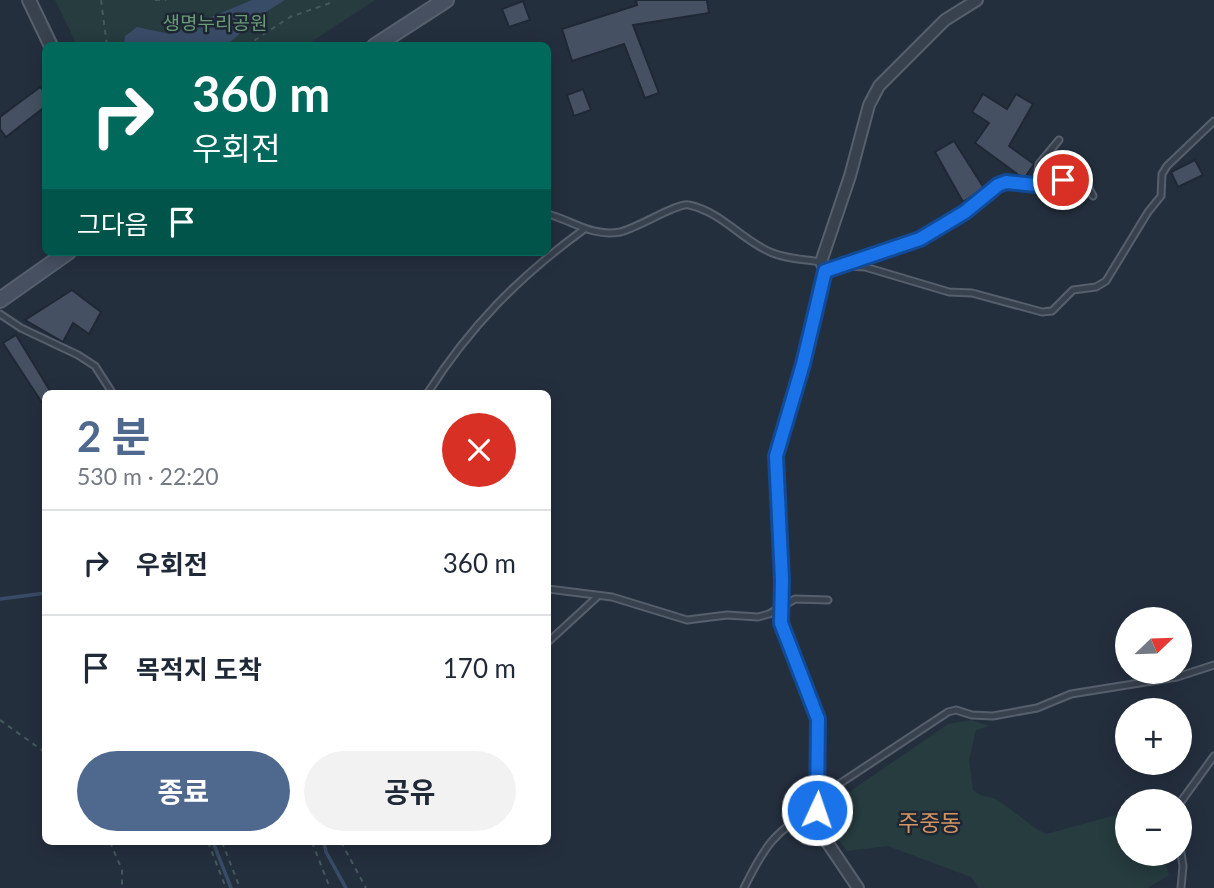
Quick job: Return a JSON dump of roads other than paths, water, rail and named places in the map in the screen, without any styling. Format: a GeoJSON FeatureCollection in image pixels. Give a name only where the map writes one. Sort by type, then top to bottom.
{"type":"FeatureCollection","features":[{"type":"Feature","properties":{"kind":"main road"},"geometry":{"type":"LineString","coordinates":[[381,42],[446,0]]}},
{"type":"Feature","properties":{"kind":"main road"},"geometry":{"type":"LineString","coordinates":[[0,300],[62,256]]}},
{"type":"Feature","properties":{"kind":"street"},"geometry":{"type":"LineString","coordinates":[[29,0],[49,42]]}},
{"type":"Feature","properties":{"kind":"street"},"geometry":{"type":"LineString","coordinates":[[858,888],[825,839],[817,810],[818,719],[781,623],[782,580],[776,456],[803,364],[823,267],[869,105],[879,86],[945,20],[977,0]]}},
{"type":"Feature","properties":{"kind":"lane"},"geometry":{"type":"LineString","coordinates":[[551,215],[583,230],[619,232],[642,225],[677,205],[686,204],[708,211],[766,250],[823,267],[865,267],[950,292],[972,293],[1013,306],[1042,312],[1052,311],[1073,290],[1096,287],[1106,281],[1148,212],[1161,196],[1162,174],[1167,166],[1214,121]]}},
{"type":"Feature","properties":{"kind":"lane"},"geometry":{"type":"LineString","coordinates":[[1036,184],[1040,164],[1059,140]]}},
{"type":"Feature","properties":{"kind":"lane"},"geometry":{"type":"LineString","coordinates":[[846,266],[920,239],[965,212],[998,185],[1006,182],[1045,186],[1063,180],[1071,181],[1087,185],[1093,196]]}},
{"type":"Feature","properties":{"kind":"lane"},"geometry":{"type":"LineString","coordinates":[[551,254],[583,230]]}},
{"type":"Feature","properties":{"kind":"lane"},"geometry":{"type":"LineString","coordinates":[[430,390],[463,340],[529,270],[548,256]]}},
{"type":"Feature","properties":{"kind":"lane"},"geometry":{"type":"LineString","coordinates":[[0,314],[21,328],[95,366],[110,390]]}},
{"type":"Feature","properties":{"kind":"lane"},"geometry":{"type":"LineString","coordinates":[[551,589],[612,597],[687,620],[727,615],[758,617],[769,614],[780,605],[795,599],[828,600]]}},
{"type":"Feature","properties":{"kind":"lane"},"geometry":{"type":"LineString","coordinates":[[551,639],[597,596]]}},
{"type":"Feature","properties":{"kind":"lane"},"geometry":{"type":"LineString","coordinates":[[818,798],[948,712],[956,710],[972,715],[993,716],[1037,708],[1071,694],[1177,677],[1214,665]]}},
{"type":"Feature","properties":{"kind":"lane"},"geometry":{"type":"LineString","coordinates":[[1190,789],[1214,756]]}},
{"type":"Feature","properties":{"kind":"lane"},"geometry":{"type":"LineString","coordinates":[[744,888],[765,848],[777,833],[794,820],[817,810]]}},
{"type":"Feature","properties":{"kind":"lane"},"geometry":{"type":"LineString","coordinates":[[1181,888],[1183,866]]}},
{"type":"Feature","properties":{"kind":"water"},"geometry":{"type":"Polygon","coordinates":[[[252,0],[285,0],[261,15],[230,42],[124,42],[125,36],[137,27],[170,34],[252,0]]]}},
{"type":"Feature","properties":{"kind":"waterway"},"geometry":{"type":"LineString","coordinates":[[0,599],[42,594]]}},
{"type":"Feature","properties":{"kind":"waterway"},"geometry":{"type":"LineString","coordinates":[[214,845],[231,888]]}},
{"type":"Feature","properties":{"kind":"waterway"},"geometry":{"type":"LineString","coordinates":[[325,845],[346,888]]}},
{"type":"Feature","properties":{"kind":"district","name":"주중동"},"geometry":{"type":"Point","coordinates":[930,823]}},
{"type":"Feature","properties":{"kind":"park label","name":"생명누리공원"},"geometry":{"type":"Point","coordinates":[215,23]}}]}
